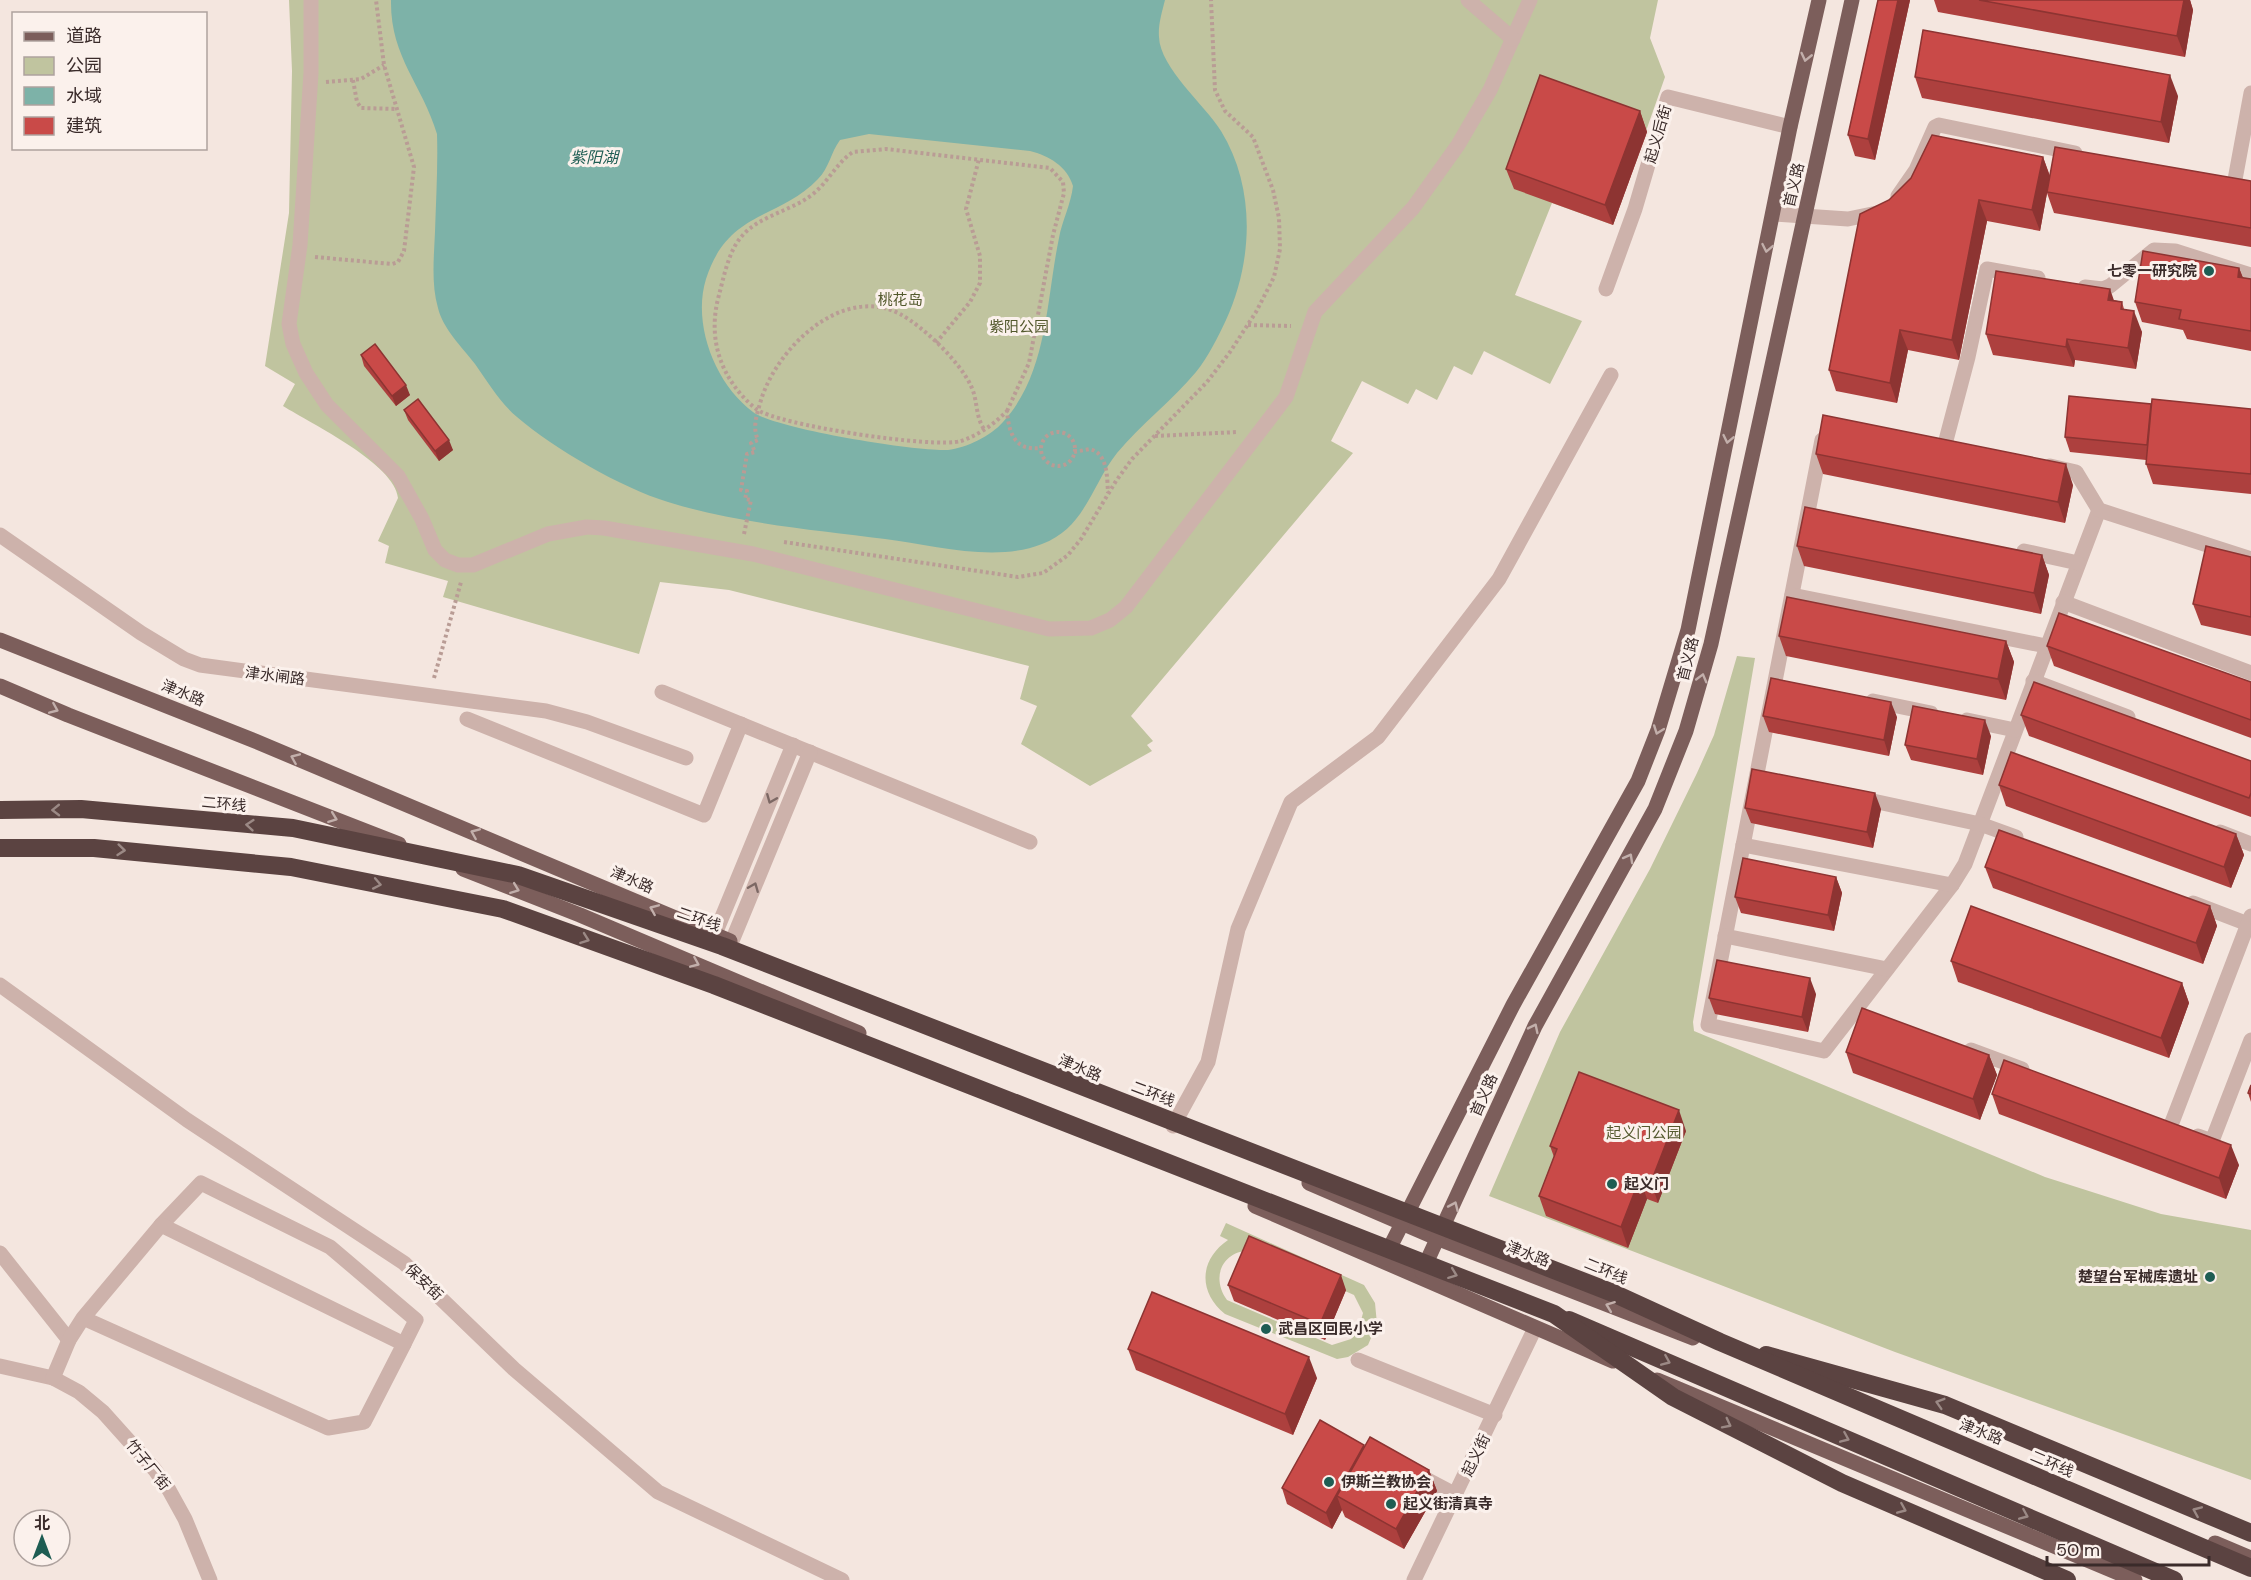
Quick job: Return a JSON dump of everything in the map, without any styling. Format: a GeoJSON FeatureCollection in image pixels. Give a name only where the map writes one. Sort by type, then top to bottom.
{"type":"FeatureCollection","features":[{"type":"Feature","properties":{"kind":"highway","name":"二环线"},"geometry":{"type":"LineString","coordinates":[[0,810],[81,809],[292,828],[518,875],[722,946],[1613,1293],[1720,1342],[2251,1568]]}},
{"type":"Feature","properties":{"kind":"highway"},"geometry":{"type":"LineString","coordinates":[[0,848],[94,848],[291,867],[503,909],[714,985],[1554,1314],[2174,1580]]}},
{"type":"Feature","properties":{"kind":"highway"},"geometry":{"type":"LineString","coordinates":[[1554,1314],[1673,1397],[1842,1483],[2067,1580]]}},
{"type":"Feature","properties":{"kind":"highway"},"geometry":{"type":"LineString","coordinates":[[1720,1342],[1945,1405],[2251,1533]]}},
{"type":"Feature","properties":{"kind":"main road","name":"首义路"},"geometry":{"type":"LineString","coordinates":[[1383,1262],[1513,1005],[1638,781],[1658,730],[1688,630],[1790,127],[1819,0]]}},
{"type":"Feature","properties":{"kind":"main road","name":"首义路"},"geometry":{"type":"LineString","coordinates":[[1419,1277],[1439,1239],[1535,1026],[1634,849],[1672,770],[1701,684],[1711,644],[1852,0]]}},
{"type":"Feature","properties":{"kind":"main road","name":"津水路"},"geometry":{"type":"LineString","coordinates":[[0,640],[266,746],[1439,1239],[2251,1558]]}},
{"type":"Feature","properties":{"kind":"main road"},"geometry":{"type":"LineString","coordinates":[[0,686],[68,715],[580,915],[784,1000],[1534,1328],[2135,1580]]}},
{"type":"Feature","properties":{"kind":"street"},"geometry":{"type":"LineString","coordinates":[[311,0],[310,84],[298,256],[290,330],[306,373],[327,405],[398,476],[422,519],[435,550],[445,560],[465,566],[487,560],[548,534],[587,527],[604,528],[753,554],[1031,626],[1066,630],[1091,628],[1110,620],[1126,607],[1286,397],[1315,312],[1413,208],[1458,146],[1490,90],[1530,0]]}},
{"type":"Feature","properties":{"kind":"street"},"geometry":{"type":"LineString","coordinates":[[1468,0],[1513,39]]}},
{"type":"Feature","properties":{"kind":"street"},"geometry":{"type":"LineString","coordinates":[[2251,93],[2228,184],[2251,189]]}},
{"type":"Feature","properties":{"kind":"street","name":"起义后街"},"geometry":{"type":"LineString","coordinates":[[1606,290],[1635,209],[1668,97],[1790,127]]}},
{"type":"Feature","properties":{"kind":"street"},"geometry":{"type":"LineString","coordinates":[[1773,214],[1805,218],[1858,219],[1886,207],[1903,190],[1916,170],[1935,127],[1939,125],[2086,155]]}},
{"type":"Feature","properties":{"kind":"street"},"geometry":{"type":"LineString","coordinates":[[1945,444],[1987,269],[2103,289],[2110,286],[2154,250],[2175,251],[2251,275]]}},
{"type":"Feature","properties":{"kind":"street"},"geometry":{"type":"LineString","coordinates":[[1173,1126],[1208,1062],[1238,929],[1291,802],[1378,737],[1499,579],[1611,375]]}},
{"type":"Feature","properties":{"kind":"street"},"geometry":{"type":"LineString","coordinates":[[1826,420],[1815,509],[1792,595],[1782,682],[1762,778],[1743,845],[1708,1025],[1824,1051],[1864,1009],[1887,969],[1952,885],[1965,864],[1980,824],[2012,755],[2015,730],[2099,510]]}},
{"type":"Feature","properties":{"kind":"street"},"geometry":{"type":"LineString","coordinates":[[2034,462],[2076,472],[2099,510],[2251,559]]}},
{"type":"Feature","properties":{"kind":"street","name":"津水闸路"},"geometry":{"type":"LineString","coordinates":[[0,535],[141,633],[184,659],[200,665],[236,672],[429,694],[546,711],[587,722],[686,758]]}},
{"type":"Feature","properties":{"kind":"street"},"geometry":{"type":"LineString","coordinates":[[2008,548],[2078,562]]}},
{"type":"Feature","properties":{"kind":"street"},"geometry":{"type":"LineString","coordinates":[[1792,595],[2046,646]]}},
{"type":"Feature","properties":{"kind":"street"},"geometry":{"type":"LineString","coordinates":[[2063,602],[2251,673]]}},
{"type":"Feature","properties":{"kind":"street"},"geometry":{"type":"LineString","coordinates":[[2033,681],[2142,722]]}},
{"type":"Feature","properties":{"kind":"street"},"geometry":{"type":"LineString","coordinates":[[662,692],[1030,842]]}},
{"type":"Feature","properties":{"kind":"street"},"geometry":{"type":"LineString","coordinates":[[1856,697],[2015,730]]}},
{"type":"Feature","properties":{"kind":"street"},"geometry":{"type":"LineString","coordinates":[[467,719],[704,815],[741,724]]}},
{"type":"Feature","properties":{"kind":"street"},"geometry":{"type":"LineString","coordinates":[[716,934],[793,745]]}},
{"type":"Feature","properties":{"kind":"street"},"geometry":{"type":"LineString","coordinates":[[732,942],[810,752]]}},
{"type":"Feature","properties":{"kind":"street"},"geometry":{"type":"LineString","coordinates":[[1845,796],[1980,824],[2036,844]]}},
{"type":"Feature","properties":{"kind":"street"},"geometry":{"type":"LineString","coordinates":[[2206,828],[2251,844]]}},
{"type":"Feature","properties":{"kind":"street"},"geometry":{"type":"LineString","coordinates":[[1743,845],[1952,885]]}},
{"type":"Feature","properties":{"kind":"street"},"geometry":{"type":"LineString","coordinates":[[2181,899],[2249,920],[2165,1123],[2212,1141],[2250,1047]]}},
{"type":"Feature","properties":{"kind":"street"},"geometry":{"type":"LineString","coordinates":[[1725,936],[1887,969]]}},
{"type":"Feature","properties":{"kind":"street","name":"保安街"},"geometry":{"type":"LineString","coordinates":[[0,985],[187,1120],[404,1263],[514,1369],[658,1492],[842,1580]]}},
{"type":"Feature","properties":{"kind":"street"},"geometry":{"type":"LineString","coordinates":[[1959,1045],[2037,1075]]}},
{"type":"Feature","properties":{"kind":"street"},"geometry":{"type":"LineString","coordinates":[[53,1378],[69,1340],[83,1318],[161,1225],[201,1183],[330,1247],[416,1320],[364,1422],[328,1428],[83,1318]]}},
{"type":"Feature","properties":{"kind":"street"},"geometry":{"type":"LineString","coordinates":[[161,1225],[404,1344]]}},
{"type":"Feature","properties":{"kind":"street"},"geometry":{"type":"LineString","coordinates":[[0,1253],[69,1340]]}},
{"type":"Feature","properties":{"kind":"street","name":"起义街"},"geometry":{"type":"LineString","coordinates":[[1414,1580],[1495,1415],[1534,1328]]}},
{"type":"Feature","properties":{"kind":"street"},"geometry":{"type":"LineString","coordinates":[[1358,1360],[1495,1415]]}},
{"type":"Feature","properties":{"kind":"street","name":"竹子厂街"},"geometry":{"type":"LineString","coordinates":[[0,1366],[53,1378],[80,1392],[95,1405],[155,1470],[185,1519],[210,1580]]}},
{"type":"Feature","properties":{"kind":"street"},"geometry":{"type":"LineString","coordinates":[[1407,1469],[1456,1495]]}},
{"type":"Feature","properties":{"kind":"path"},"geometry":{"type":"LineString","coordinates":[[298,256],[392,264],[402,258],[414,167],[384,65],[376,0]]}},
{"type":"Feature","properties":{"kind":"path"},"geometry":{"type":"LineString","coordinates":[[775,542],[799,542],[1018,577],[1043,573],[1068,555],[1081,539],[1132,459],[1207,382],[1247,325],[1274,277],[1280,249],[1279,218],[1273,190],[1253,137],[1225,111],[1215,90],[1210,0]]}},
{"type":"Feature","properties":{"kind":"path"},"geometry":{"type":"LineString","coordinates":[[310,84],[366,77],[384,65]]}},
{"type":"Feature","properties":{"kind":"path"},"geometry":{"type":"LineString","coordinates":[[353,80],[357,102],[361,108],[397,109]]}},
{"type":"Feature","properties":{"kind":"path"},"geometry":{"type":"LineString","coordinates":[[886,149],[979,159],[1050,168],[1060,177],[1065,188],[1029,363],[1022,384],[1007,414],[961,441],[918,443],[815,426],[758,413],[729,376],[718,354],[714,336],[714,323],[723,282],[735,246],[744,233],[809,197],[853,152],[886,149]]}},
{"type":"Feature","properties":{"kind":"path"},"geometry":{"type":"LineString","coordinates":[[936,343],[970,302],[980,283],[980,256],[966,209],[979,159]]}},
{"type":"Feature","properties":{"kind":"path"},"geometry":{"type":"LineString","coordinates":[[747,519],[751,500],[745,499],[747,491],[741,490],[747,454],[755,452],[751,443],[758,440],[754,430],[771,376],[790,349],[815,325],[836,315],[866,308],[886,309],[907,318],[936,343],[971,385],[978,420],[984,429]]}},
{"type":"Feature","properties":{"kind":"path"},"geometry":{"type":"LineString","coordinates":[[1247,325],[1309,327]]}},
{"type":"Feature","properties":{"kind":"path"},"geometry":{"type":"LineString","coordinates":[[1007,414],[1012,438],[1017,444],[1025,448],[1041,448]]}},
{"type":"Feature","properties":{"kind":"path"},"geometry":{"type":"LineString","coordinates":[[1074,452],[1070,438],[1060,432],[1045,438],[1041,448],[1044,459],[1054,465],[1068,462],[1074,452],[1087,449],[1095,451],[1102,459],[1108,494]]}},
{"type":"Feature","properties":{"kind":"path"},"geometry":{"type":"LineString","coordinates":[[1155,436],[1212,432],[1259,432]]}},
{"type":"Feature","properties":{"kind":"path"},"geometry":{"type":"LineString","coordinates":[[429,694],[465,566]]}},
{"type":"Feature","properties":{"kind":"green space","name":"紫阳公园"},"geometry":{"type":"Polygon","coordinates":[[[289,0],[1658,0],[1650,38],[1665,77],[1613,225],[1552,203],[1515,295],[1582,321],[1550,384],[1484,351],[1472,375],[1454,366],[1437,400],[1416,389],[1408,404],[1362,381],[1331,441],[1353,453],[1131,716],[1153,741],[1147,745],[1152,751],[1090,786],[1021,744],[1037,706],[1020,699],[1029,666],[729,590],[660,582],[639,654],[443,597],[448,581],[385,563],[389,546],[378,541],[398,498],[393,485],[383,472],[350,446],[283,406],[295,384],[265,366],[289,213],[292,71],[289,0]]]}},
{"type":"Feature","properties":{"kind":"green space","name":"起义门公园"},"geometry":{"type":"Polygon","coordinates":[[[1737,656],[1755,658],[1693,1022],[1694,1031],[2045,1177],[2161,1214],[2251,1230],[2251,1480],[1895,1352],[1489,1196],[1560,1032],[1650,869],[1697,773],[1714,735],[1737,656]]]}},
{"type":"Feature","properties":{"kind":"green space"},"geometry":{"type":"Polygon","coordinates":[[[1226,1223],[1364,1285],[1375,1303],[1377,1324],[1368,1345],[1348,1357],[1337,1359],[1225,1314],[1216,1305],[1206,1286],[1207,1266],[1218,1248],[1228,1240],[1220,1236],[1226,1223]],[[1253,1250],[1234,1254],[1227,1259],[1220,1274],[1222,1291],[1227,1300],[1332,1345],[1351,1339],[1358,1332],[1363,1313],[1354,1295],[1253,1250]]]}},
{"type":"Feature","properties":{"kind":"water","name":"紫阳湖"},"geometry":{"type":"Polygon","coordinates":[[[391,0],[1165,0],[1159,28],[1161,49],[1175,74],[1221,131],[1240,176],[1247,225],[1242,274],[1235,297],[1216,340],[1196,372],[1117,453],[1078,517],[1057,537],[1042,544],[1004,552],[964,551],[748,521],[668,502],[630,487],[589,466],[532,429],[500,399],[444,323],[438,308],[434,280],[437,134],[431,116],[401,54],[392,20],[391,0]],[[869,134],[840,140],[818,179],[803,192],[756,218],[727,240],[706,279],[702,296],[702,315],[710,352],[728,386],[739,400],[766,419],[816,432],[908,447],[932,450],[955,449],[992,432],[1018,403],[1037,359],[1059,238],[1073,186],[1062,167],[1030,151],[869,134]]]}},
{"type":"Feature","properties":{"kind":"building"},"geometry":{"type":"Polygon","coordinates":[[[1878,0],[1898,0],[1868,139],[1848,135],[1878,0]]]}},
{"type":"Feature","properties":{"kind":"building"},"geometry":{"type":"Polygon","coordinates":[[[1979,0],[2184,0],[2177,36],[1979,0]]]}},
{"type":"Feature","properties":{"kind":"building"},"geometry":{"type":"Polygon","coordinates":[[[1923,30],[2170,75],[2161,122],[1915,77],[1923,30]]]}},
{"type":"Feature","properties":{"kind":"building"},"geometry":{"type":"Polygon","coordinates":[[[1540,75],[1640,111],[1605,205],[1506,169],[1540,75]]]}},
{"type":"Feature","properties":{"kind":"building"},"geometry":{"type":"Polygon","coordinates":[[[1932,135],[2043,157],[2032,210],[1979,200],[1952,340],[1900,330],[1890,383],[1829,370],[1860,214],[1889,200],[1911,178],[1932,135]]]}},
{"type":"Feature","properties":{"kind":"building"},"geometry":{"type":"Polygon","coordinates":[[[2055,147],[2251,181],[2251,228],[2047,192],[2055,147]]]}},
{"type":"Feature","properties":{"kind":"building"},"geometry":{"type":"Polygon","coordinates":[[[2143,251],[2239,268],[2238,277],[2251,279],[2251,331],[2179,319],[2181,310],[2135,302],[2143,251]]]}},
{"type":"Feature","properties":{"kind":"building"},"geometry":{"type":"Polygon","coordinates":[[[1996,271],[2110,289],[2108,300],[2122,302],[2121,309],[2134,311],[2128,348],[2067,339],[2066,347],[1986,334],[1996,271]]]}},
{"type":"Feature","properties":{"kind":"building"},"geometry":{"type":"Polygon","coordinates":[[[375,344],[406,385],[392,396],[361,355],[375,344]]]}},
{"type":"Feature","properties":{"kind":"building"},"geometry":{"type":"Polygon","coordinates":[[[2069,396],[2151,404],[2147,445],[2065,437],[2069,396]]]}},
{"type":"Feature","properties":{"kind":"building"},"geometry":{"type":"Polygon","coordinates":[[[418,399],[449,440],[435,451],[404,410],[418,399]]]}},
{"type":"Feature","properties":{"kind":"building"},"geometry":{"type":"Polygon","coordinates":[[[2152,399],[2251,409],[2251,474],[2146,464],[2152,399]]]}},
{"type":"Feature","properties":{"kind":"building"},"geometry":{"type":"Polygon","coordinates":[[[1823,415],[2066,464],[2058,502],[1816,454],[1823,415]]]}},
{"type":"Feature","properties":{"kind":"building"},"geometry":{"type":"Polygon","coordinates":[[[1805,507],[2042,555],[2034,593],[1797,546],[1805,507]]]}},
{"type":"Feature","properties":{"kind":"building"},"geometry":{"type":"Polygon","coordinates":[[[2206,546],[2251,557],[2251,617],[2193,604],[2206,546]]]}},
{"type":"Feature","properties":{"kind":"building"},"geometry":{"type":"Polygon","coordinates":[[[1787,597],[2006,641],[1998,679],[1779,636],[1787,597]]]}},
{"type":"Feature","properties":{"kind":"building"},"geometry":{"type":"Polygon","coordinates":[[[2059,613],[2251,682],[2251,720],[2047,646],[2059,613]]]}},
{"type":"Feature","properties":{"kind":"building"},"geometry":{"type":"Polygon","coordinates":[[[1771,678],[1891,702],[1884,740],[1763,716],[1771,678]]]}},
{"type":"Feature","properties":{"kind":"building"},"geometry":{"type":"Polygon","coordinates":[[[2034,682],[2251,761],[2249,798],[2021,715],[2034,682]]]}},
{"type":"Feature","properties":{"kind":"building"},"geometry":{"type":"Polygon","coordinates":[[[1913,706],[1985,720],[1977,759],[1905,745],[1913,706]]]}},
{"type":"Feature","properties":{"kind":"building"},"geometry":{"type":"Polygon","coordinates":[[[2011,752],[2236,834],[2224,867],[1999,785],[2011,752]]]}},
{"type":"Feature","properties":{"kind":"building"},"geometry":{"type":"Polygon","coordinates":[[[1752,769],[1875,793],[1867,832],[1745,808],[1752,769]]]}},
{"type":"Feature","properties":{"kind":"building"},"geometry":{"type":"Polygon","coordinates":[[[1999,830],[2210,906],[2196,943],[1985,867],[1999,830]]]}},
{"type":"Feature","properties":{"kind":"building"},"geometry":{"type":"Polygon","coordinates":[[[1743,858],[1836,877],[1828,915],[1735,897],[1743,858]]]}},
{"type":"Feature","properties":{"kind":"building"},"geometry":{"type":"Polygon","coordinates":[[[1971,906],[2182,983],[2161,1038],[1951,961],[1971,906]]]}},
{"type":"Feature","properties":{"kind":"building"},"geometry":{"type":"Polygon","coordinates":[[[1717,960],[1810,978],[1802,1017],[1709,998],[1717,960]]]}},
{"type":"Feature","properties":{"kind":"building"},"geometry":{"type":"Polygon","coordinates":[[[1862,1008],[1989,1055],[1973,1099],[1846,1052],[1862,1008]]]}},
{"type":"Feature","properties":{"kind":"building"},"geometry":{"type":"Polygon","coordinates":[[[2004,1060],[2231,1145],[2219,1178],[1992,1094],[2004,1060]]]}},
{"type":"Feature","properties":{"kind":"building","name":"起义门"},"geometry":{"type":"Polygon","coordinates":[[[1579,1072],[1679,1110],[1651,1182],[1640,1178],[1621,1227],[1539,1196],[1557,1149],[1550,1146],[1579,1072]]]}},
{"type":"Feature","properties":{"kind":"building"},"geometry":{"type":"Polygon","coordinates":[[[1249,1236],[1341,1275],[1320,1324],[1228,1285],[1249,1236]]]}},
{"type":"Feature","properties":{"kind":"building"},"geometry":{"type":"Polygon","coordinates":[[[1152,1292],[1309,1357],[1285,1414],[1128,1349],[1152,1292]]]}},
{"type":"Feature","properties":{"kind":"building","name":"伊斯兰教协会"},"geometry":{"type":"Polygon","coordinates":[[[1320,1420],[1364,1445],[1326,1513],[1282,1488],[1320,1420]]]}},
{"type":"Feature","properties":{"kind":"building"},"geometry":{"type":"Polygon","coordinates":[[[1370,1437],[1429,1470],[1396,1529],[1337,1496],[1370,1437]]]}},
{"type":"Feature","properties":{"kind":"place","name":"七零一研究院"},"geometry":{"type":"Point","coordinates":[2209,271]}},
{"type":"Feature","properties":{"kind":"place","name":"起义门"},"geometry":{"type":"Point","coordinates":[1612,1184]}},
{"type":"Feature","properties":{"kind":"place","name":"楚望台军械库遗址"},"geometry":{"type":"Point","coordinates":[2210,1277]}},
{"type":"Feature","properties":{"kind":"place","name":"武昌区回民小学"},"geometry":{"type":"Point","coordinates":[1266,1329]}},
{"type":"Feature","properties":{"kind":"place","name":"伊斯兰教协会"},"geometry":{"type":"Point","coordinates":[1329,1482]}},
{"type":"Feature","properties":{"kind":"place","name":"起义街清真寺"},"geometry":{"type":"Point","coordinates":[1391,1504]}},
{"type":"Feature","properties":{"kind":"park label","name":"桃花岛"},"geometry":{"type":"Point","coordinates":[900,300]}}]}
